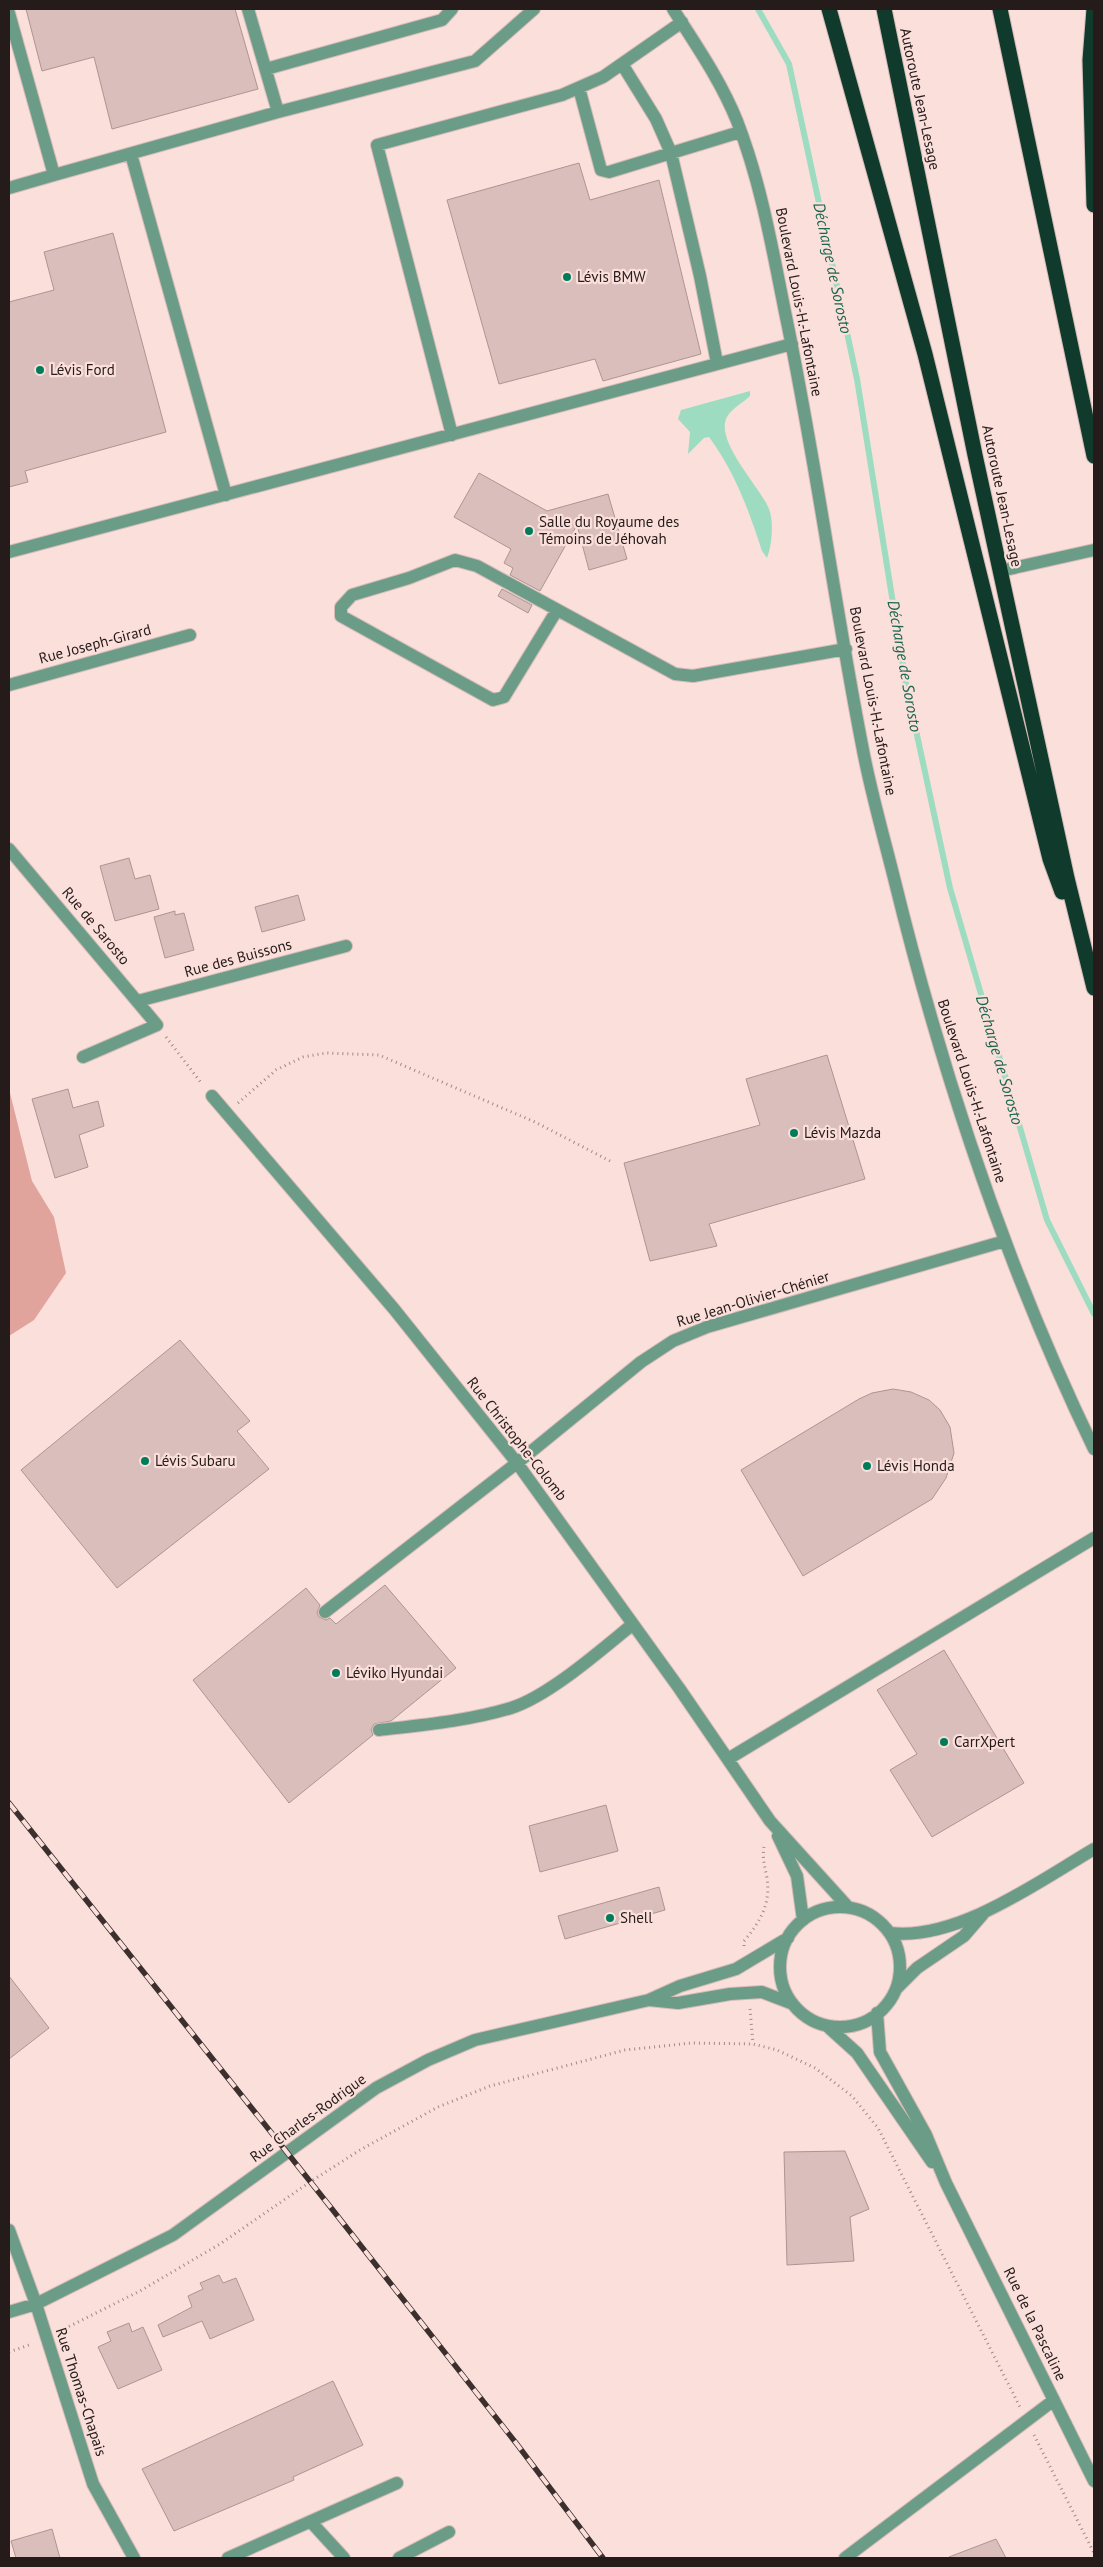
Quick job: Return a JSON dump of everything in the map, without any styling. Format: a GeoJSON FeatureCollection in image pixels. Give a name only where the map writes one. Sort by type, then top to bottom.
{"type":"FeatureCollection","features":[{"type":"Feature","properties":{"kind":"highway"},"geometry":{"type":"LineString","coordinates":[[828,9],[925,354],[1050,859],[1082,947]]}},
{"type":"Feature","properties":{"kind":"highway","name":"Autoroute Jean-Lesage"},"geometry":{"type":"LineString","coordinates":[[884,9],[1000,571],[1082,947],[1094,988]]}},
{"type":"Feature","properties":{"kind":"highway"},"geometry":{"type":"LineString","coordinates":[[1000,9],[1094,456]]}},
{"type":"Feature","properties":{"kind":"highway"},"geometry":{"type":"LineString","coordinates":[[1094,9],[1090,60],[1094,206]]}},
{"type":"Feature","properties":{"kind":"street"},"geometry":{"type":"LineString","coordinates":[[248,9],[278,112]]}},
{"type":"Feature","properties":{"kind":"street"},"geometry":{"type":"LineString","coordinates":[[266,69],[442,20],[452,9]]}},
{"type":"Feature","properties":{"kind":"street"},"geometry":{"type":"LineString","coordinates":[[9,188],[278,112],[475,61],[534,9]]}},
{"type":"Feature","properties":{"kind":"street","name":"Boulevard Louis-H.-Lafontaine"},"geometry":{"type":"LineString","coordinates":[[674,9],[713,72],[740,132],[759,186],[792,344],[862,747],[913,956],[966,1135],[1005,1241],[1068,1396],[1094,1449]]}},
{"type":"Feature","properties":{"kind":"street"},"geometry":{"type":"LineString","coordinates":[[9,13],[54,175]]}},
{"type":"Feature","properties":{"kind":"street"},"geometry":{"type":"LineString","coordinates":[[452,435],[377,145],[562,95],[603,77],[682,22]]}},
{"type":"Feature","properties":{"kind":"street"},"geometry":{"type":"LineString","coordinates":[[622,64],[656,119],[671,153],[700,276],[716,363]]}},
{"type":"Feature","properties":{"kind":"street"},"geometry":{"type":"LineString","coordinates":[[579,88],[601,170],[609,172],[740,132]]}},
{"type":"Feature","properties":{"kind":"street"},"geometry":{"type":"LineString","coordinates":[[131,154],[226,495]]}},
{"type":"Feature","properties":{"kind":"street"},"geometry":{"type":"LineString","coordinates":[[9,552],[792,344]]}},
{"type":"Feature","properties":{"kind":"street"},"geometry":{"type":"LineString","coordinates":[[1000,571],[1094,550]]}},
{"type":"Feature","properties":{"kind":"street"},"geometry":{"type":"LineString","coordinates":[[557,610],[504,697],[498,701],[493,700],[341,616],[341,607],[352,595],[408,578],[455,560],[477,566],[675,674],[693,676],[846,649]]}},
{"type":"Feature","properties":{"kind":"street","name":"Rue Joseph-Girard"},"geometry":{"type":"LineString","coordinates":[[9,685],[190,635]]}},
{"type":"Feature","properties":{"kind":"street","name":"Rue de Sarosto"},"geometry":{"type":"LineString","coordinates":[[9,849],[157,1025]]}},
{"type":"Feature","properties":{"kind":"street","name":"Rue des Buissons"},"geometry":{"type":"LineString","coordinates":[[138,1001],[346,946]]}},
{"type":"Feature","properties":{"kind":"street"},"geometry":{"type":"LineString","coordinates":[[83,1057],[157,1025]]}},
{"type":"Feature","properties":{"kind":"street","name":"Rue Christophe-Colomb"},"geometry":{"type":"LineString","coordinates":[[212,1096],[394,1310],[517,1463],[633,1624],[770,1821],[797,1876],[803,1920]]}},
{"type":"Feature","properties":{"kind":"street","name":"Rue Jean-Olivier-Chénier"},"geometry":{"type":"LineString","coordinates":[[325,1612],[517,1463],[641,1362],[673,1341],[707,1328],[1005,1241]]}},
{"type":"Feature","properties":{"kind":"street"},"geometry":{"type":"LineString","coordinates":[[728,1759],[1094,1538]]}},
{"type":"Feature","properties":{"kind":"street"},"geometry":{"type":"LineString","coordinates":[[379,1730],[454,1721],[512,1708],[574,1671],[633,1624]]}},
{"type":"Feature","properties":{"kind":"street","name":"Rue Christophe-Colomb"},"geometry":{"type":"LineString","coordinates":[[770,1821],[848,1907]]}},
{"type":"Feature","properties":{"kind":"street"},"geometry":{"type":"LineString","coordinates":[[890,1933],[906,1935],[926,1932],[983,1914],[1094,1849]]}},
{"type":"Feature","properties":{"kind":"street"},"geometry":{"type":"LineString","coordinates":[[848,1907],[874,1916],[890,1933],[897,1946],[900,1964],[895,1989],[887,2004],[878,2013],[860,2024],[848,2027],[827,2026],[808,2018],[793,2004],[785,1993],[780,1973],[784,1944],[795,1926],[822,1909],[848,1907]]}},
{"type":"Feature","properties":{"kind":"street"},"geometry":{"type":"LineString","coordinates":[[895,1989],[917,1968],[964,1936],[983,1914]]}},
{"type":"Feature","properties":{"kind":"street","name":"Rue Charles-Rodrigue"},"geometry":{"type":"LineString","coordinates":[[9,2312],[36,2304],[173,2235],[376,2088],[428,2060],[475,2040],[648,2000],[680,1986],[736,1969],[788,1938]]}},
{"type":"Feature","properties":{"kind":"street","name":"Rue Charles-Rodrigue"},"geometry":{"type":"LineString","coordinates":[[648,2000],[678,2003],[762,1992],[793,2004]]}},
{"type":"Feature","properties":{"kind":"street","name":"Rue de la Pascaline"},"geometry":{"type":"LineString","coordinates":[[878,2013],[880,2052],[926,2134],[946,2183],[1094,2481]]}},
{"type":"Feature","properties":{"kind":"street","name":"Rue de la Pascaline"},"geometry":{"type":"LineString","coordinates":[[827,2026],[857,2053],[946,2183]]}},
{"type":"Feature","properties":{"kind":"street","name":"Rue Thomas-Chapais"},"geometry":{"type":"LineString","coordinates":[[9,2230],[36,2304],[93,2484],[134,2558]]}},
{"type":"Feature","properties":{"kind":"street"},"geometry":{"type":"LineString","coordinates":[[845,2558],[1054,2400]]}},
{"type":"Feature","properties":{"kind":"street"},"geometry":{"type":"LineString","coordinates":[[228,2558],[397,2483]]}},
{"type":"Feature","properties":{"kind":"street"},"geometry":{"type":"LineString","coordinates":[[311,2522],[344,2558]]}},
{"type":"Feature","properties":{"kind":"street"},"geometry":{"type":"LineString","coordinates":[[399,2558],[449,2532]]}},
{"type":"Feature","properties":{"kind":"path"},"geometry":{"type":"LineString","coordinates":[[157,1025],[212,1096]]}},
{"type":"Feature","properties":{"kind":"path"},"geometry":{"type":"LineString","coordinates":[[226,1114],[276,1070],[302,1057],[326,1053],[379,1055],[535,1122],[610,1161]]}},
{"type":"Feature","properties":{"kind":"path"},"geometry":{"type":"LineString","coordinates":[[745,1964],[744,1942],[764,1915],[768,1897],[763,1854],[770,1821]]}},
{"type":"Feature","properties":{"kind":"path"},"geometry":{"type":"LineString","coordinates":[[749,1993],[754,2044]]}},
{"type":"Feature","properties":{"kind":"path"},"geometry":{"type":"LineString","coordinates":[[9,2352],[47,2338],[140,2291],[220,2244],[360,2150],[438,2107],[490,2086],[625,2050],[692,2044],[754,2044],[777,2050],[815,2068],[852,2096],[878,2128],[1094,2553]]}},
{"type":"Feature","properties":{"kind":"shaded area"},"geometry":{"type":"Polygon","coordinates":[[[750,391],[750,396],[729,414],[725,427],[732,451],[771,514],[772,533],[767,558],[762,551],[734,478],[718,450],[709,437],[704,438],[688,454],[690,432],[678,419],[681,410],[750,391]]]}},
{"type":"Feature","properties":{"kind":"shaded area"},"geometry":{"type":"Polygon","coordinates":[[[9,1089],[32,1181],[54,1217],[66,1273],[34,1320],[9,1336],[9,1089]]]}},
{"type":"Feature","properties":{"kind":"building"},"geometry":{"type":"Polygon","coordinates":[[[26,9],[235,9],[258,89],[112,129],[94,57],[42,71],[26,9]]]}},
{"type":"Feature","properties":{"kind":"building"},"geometry":{"type":"Polygon","coordinates":[[[579,163],[590,200],[659,180],[701,354],[603,381],[595,359],[499,384],[447,200],[579,163]]]}},
{"type":"Feature","properties":{"kind":"building"},"geometry":{"type":"Polygon","coordinates":[[[113,233],[166,432],[25,471],[28,482],[9,487],[9,302],[54,290],[44,252],[113,233]]]}},
{"type":"Feature","properties":{"kind":"building"},"geometry":{"type":"Polygon","coordinates":[[[479,473],[547,511],[608,494],[627,559],[589,570],[577,525],[540,591],[510,575],[513,568],[504,563],[511,549],[454,517],[479,473]]]}},
{"type":"Feature","properties":{"kind":"building"},"geometry":{"type":"Polygon","coordinates":[[[502,589],[532,605],[528,613],[498,596],[502,589]]]}},
{"type":"Feature","properties":{"kind":"building"},"geometry":{"type":"Polygon","coordinates":[[[129,858],[135,879],[150,875],[159,909],[115,921],[100,866],[129,858]]]}},
{"type":"Feature","properties":{"kind":"building"},"geometry":{"type":"Polygon","coordinates":[[[298,895],[305,920],[262,932],[255,907],[298,895]]]}},
{"type":"Feature","properties":{"kind":"building"},"geometry":{"type":"Polygon","coordinates":[[[175,911],[175,915],[184,913],[194,950],[165,958],[154,917],[175,911]]]}},
{"type":"Feature","properties":{"kind":"building"},"geometry":{"type":"Polygon","coordinates":[[[827,1055],[865,1179],[709,1224],[717,1246],[650,1261],[624,1163],[760,1125],[746,1079],[827,1055]]]}},
{"type":"Feature","properties":{"kind":"building"},"geometry":{"type":"Polygon","coordinates":[[[68,1089],[73,1108],[98,1101],[104,1126],[79,1135],[88,1167],[55,1178],[32,1099],[68,1089]]]}},
{"type":"Feature","properties":{"kind":"building"},"geometry":{"type":"Polygon","coordinates":[[[180,1340],[250,1421],[237,1431],[269,1469],[117,1588],[21,1470],[180,1340]]]}},
{"type":"Feature","properties":{"kind":"building"},"geometry":{"type":"Polygon","coordinates":[[[893,1389],[911,1392],[929,1400],[940,1410],[950,1427],[954,1453],[946,1478],[932,1499],[803,1576],[741,1470],[859,1399],[872,1393],[893,1389]]]}},
{"type":"Feature","properties":{"kind":"building"},"geometry":{"type":"Polygon","coordinates":[[[385,1585],[456,1668],[391,1721],[374,1724],[371,1730],[373,1735],[289,1803],[193,1680],[306,1588],[320,1605],[317,1613],[319,1617],[326,1620],[330,1618],[336,1624],[385,1585]]]}},
{"type":"Feature","properties":{"kind":"building"},"geometry":{"type":"Polygon","coordinates":[[[944,1650],[1024,1783],[932,1837],[890,1770],[917,1754],[877,1690],[944,1650]]]}},
{"type":"Feature","properties":{"kind":"building"},"geometry":{"type":"Polygon","coordinates":[[[606,1805],[618,1851],[540,1872],[529,1826],[606,1805]]]}},
{"type":"Feature","properties":{"kind":"building"},"geometry":{"type":"Polygon","coordinates":[[[659,1887],[665,1910],[565,1939],[558,1916],[659,1887]]]}},
{"type":"Feature","properties":{"kind":"building"},"geometry":{"type":"Polygon","coordinates":[[[9,1976],[49,2028],[9,2059],[9,1976]]]}},
{"type":"Feature","properties":{"kind":"building"},"geometry":{"type":"Polygon","coordinates":[[[845,2151],[869,2209],[850,2217],[854,2261],[787,2265],[784,2152],[845,2151]]]}},
{"type":"Feature","properties":{"kind":"building"},"geometry":{"type":"Polygon","coordinates":[[[219,2275],[223,2283],[236,2278],[254,2320],[210,2339],[202,2321],[163,2337],[158,2325],[192,2307],[188,2296],[203,2289],[200,2283],[219,2275]]]}},
{"type":"Feature","properties":{"kind":"building"},"geometry":{"type":"Polygon","coordinates":[[[129,2323],[132,2332],[143,2327],[162,2370],[118,2389],[98,2347],[111,2341],[107,2332],[129,2323]]]}},
{"type":"Feature","properties":{"kind":"building"},"geometry":{"type":"Polygon","coordinates":[[[333,2381],[363,2445],[293,2477],[294,2480],[174,2531],[142,2469],[333,2381]]]}},
{"type":"Feature","properties":{"kind":"building"},"geometry":{"type":"Polygon","coordinates":[[[52,2529],[60,2558],[16,2558],[11,2541],[52,2529]]]}},
{"type":"Feature","properties":{"kind":"building"},"geometry":{"type":"Polygon","coordinates":[[[996,2539],[1006,2558],[949,2557],[996,2539]]]}},
{"type":"Feature","properties":{"kind":"waterway","name":"Décharge de Sorosto"},"geometry":{"type":"LineString","coordinates":[[758,9],[789,64],[857,379],[906,684],[950,888],[1047,1220],[1094,1314]]}},
{"type":"Feature","properties":{"kind":"railway"},"geometry":{"type":"LineString","coordinates":[[9,1803],[332,2209],[516,2443],[603,2558]]}},
{"type":"Feature","properties":{"kind":"place","name":"Lévis BMW"},"geometry":{"type":"Point","coordinates":[567,277]}},
{"type":"Feature","properties":{"kind":"place","name":"Lévis Ford"},"geometry":{"type":"Point","coordinates":[40,370]}},
{"type":"Feature","properties":{"kind":"place","name":"Salle du Royaume des Témoins de Jéhovah"},"geometry":{"type":"Point","coordinates":[529,531]}},
{"type":"Feature","properties":{"kind":"place","name":"Lévis Mazda"},"geometry":{"type":"Point","coordinates":[794,1133]}},
{"type":"Feature","properties":{"kind":"place","name":"Lévis Subaru"},"geometry":{"type":"Point","coordinates":[145,1461]}},
{"type":"Feature","properties":{"kind":"place","name":"Lévis Honda"},"geometry":{"type":"Point","coordinates":[867,1466]}},
{"type":"Feature","properties":{"kind":"place","name":"Léviko Hyundai"},"geometry":{"type":"Point","coordinates":[336,1673]}},
{"type":"Feature","properties":{"kind":"place","name":"CarrXpert"},"geometry":{"type":"Point","coordinates":[944,1742]}},
{"type":"Feature","properties":{"kind":"place","name":"Shell"},"geometry":{"type":"Point","coordinates":[610,1918]}}]}
